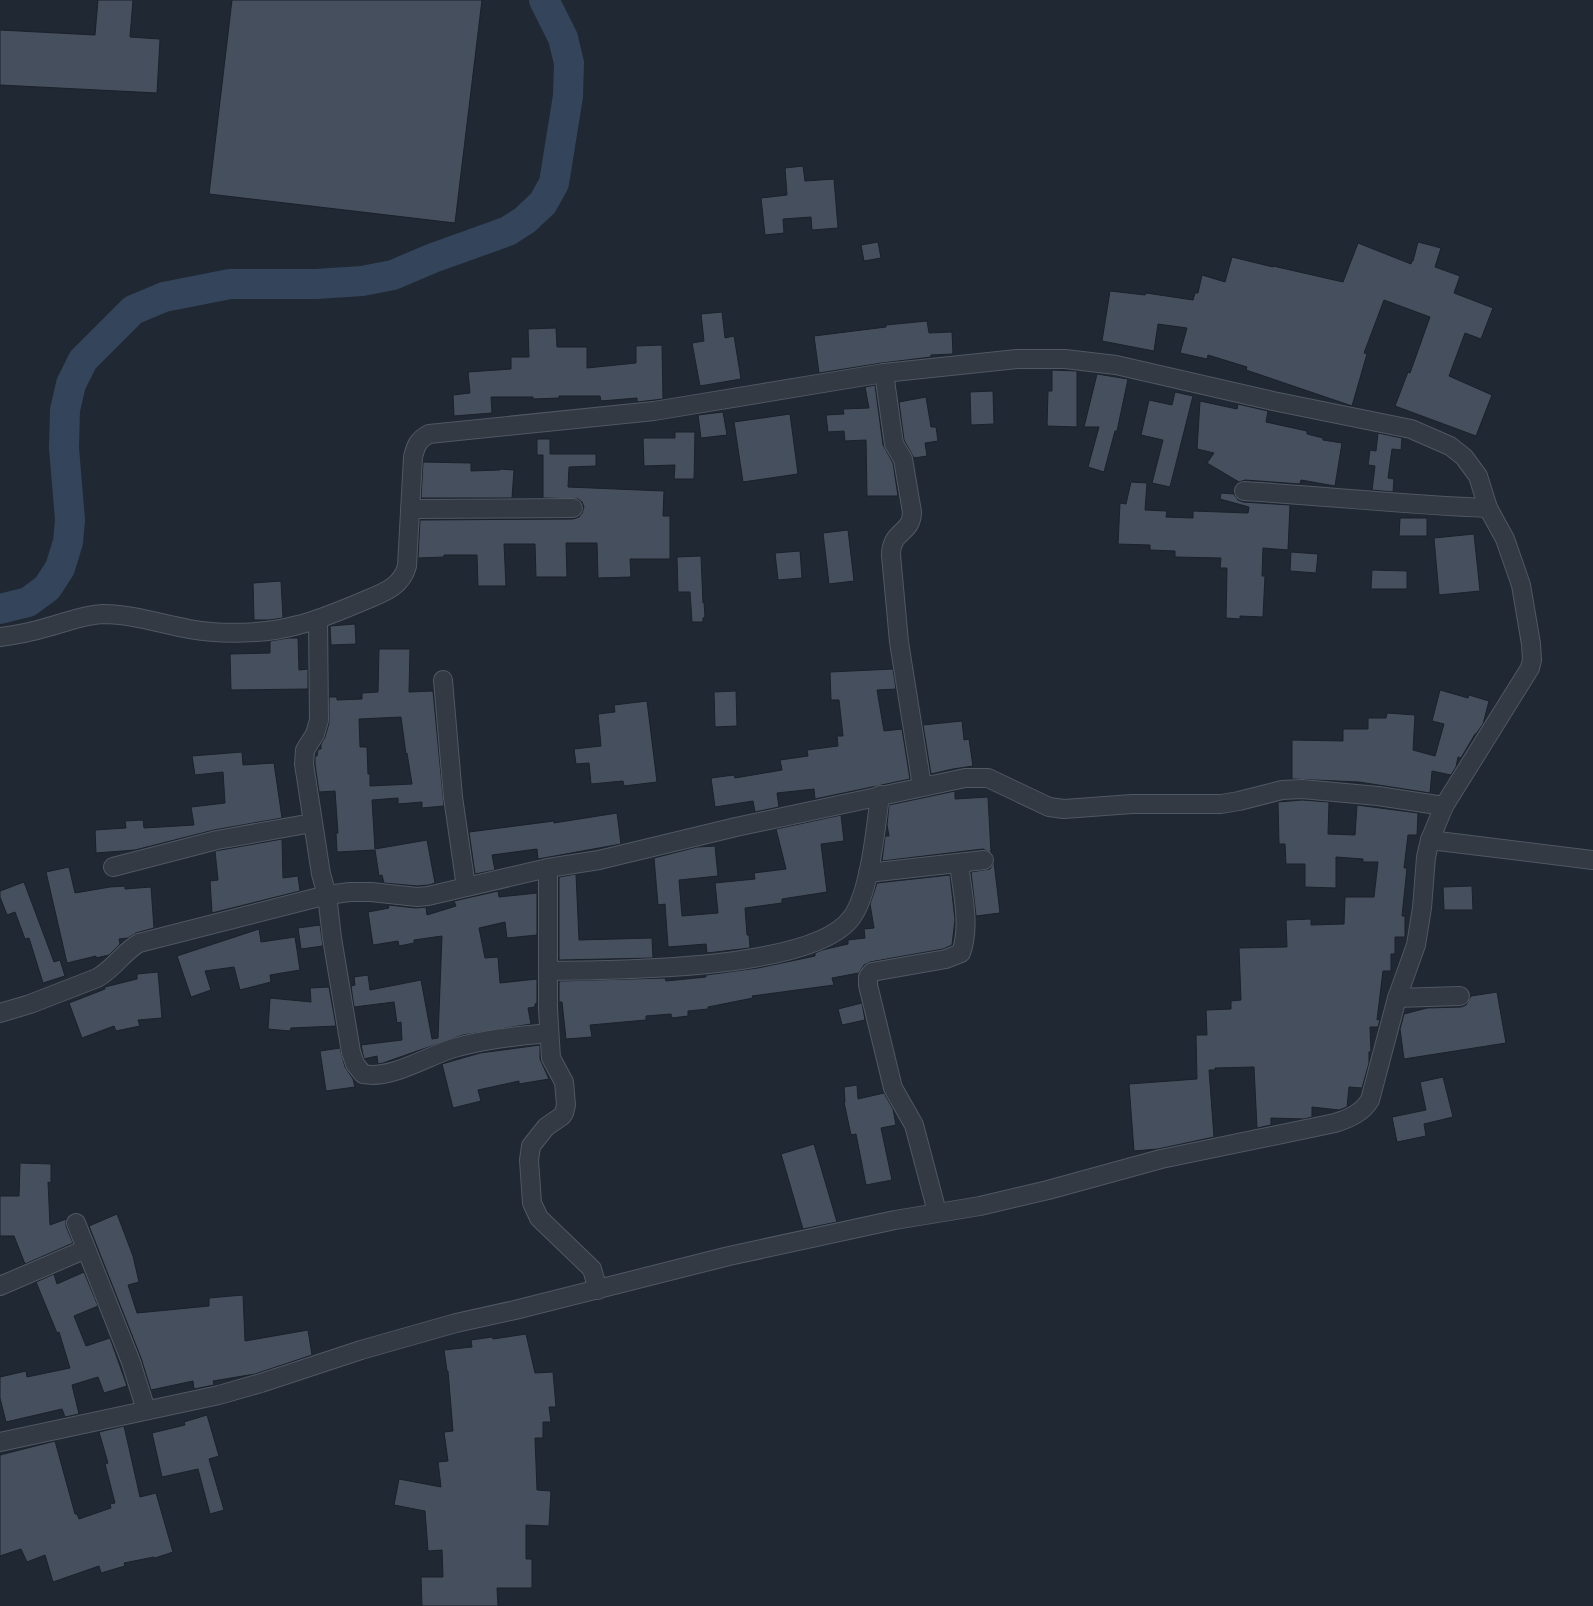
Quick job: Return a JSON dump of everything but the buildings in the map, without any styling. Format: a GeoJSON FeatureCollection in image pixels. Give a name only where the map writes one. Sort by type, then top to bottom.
{"type":"FeatureCollection","features":[{"type":"Feature","properties":{"kind":"street"},"geometry":{"type":"LineString","coordinates":[[0,637],[41,629],[72,619],[114,614],[209,632],[252,632],[278,629],[318,619],[393,588],[400,582],[407,566],[413,456],[420,439],[429,434],[654,411],[884,373],[1017,358],[1065,358],[1116,365],[1273,401],[1411,429],[1450,446],[1464,457],[1478,476],[1488,508],[1505,539],[1520,585],[1532,644],[1530,668],[1444,806],[1430,840],[1426,857],[1422,908],[1416,945],[1397,998],[1370,1100],[1358,1113],[1347,1119],[1161,1159],[980,1206],[876,1224],[729,1256],[506,1313],[456,1323],[361,1350],[236,1390],[0,1442]]}},
{"type":"Feature","properties":{"kind":"street"},"geometry":{"type":"LineString","coordinates":[[884,373],[894,444],[903,459],[912,512],[910,525],[893,540],[891,555],[898,642],[908,691],[922,786]]}},
{"type":"Feature","properties":{"kind":"street"},"geometry":{"type":"LineString","coordinates":[[1244,491],[1488,508]]}},
{"type":"Feature","properties":{"kind":"street"},"geometry":{"type":"LineString","coordinates":[[410,509],[573,508]]}},
{"type":"Feature","properties":{"kind":"street"},"geometry":{"type":"LineString","coordinates":[[318,619],[319,720],[315,734],[305,750],[304,757],[312,824],[327,896],[332,938],[351,1052],[355,1064],[363,1074],[378,1075],[454,1048],[485,1041],[549,1033]]}},
{"type":"Feature","properties":{"kind":"street"},"geometry":{"type":"LineString","coordinates":[[443,680],[453,797],[466,887]]}},
{"type":"Feature","properties":{"kind":"street"},"geometry":{"type":"LineString","coordinates":[[0,1013],[30,1004],[105,974],[131,948],[139,943],[327,896],[360,891],[417,897],[428,896],[548,868],[599,860],[670,842],[880,795],[965,778],[988,778],[1049,806],[1064,809],[1132,804],[1221,804],[1282,790],[1302,788],[1378,796],[1444,806]]}},
{"type":"Feature","properties":{"kind":"street"},"geometry":{"type":"LineString","coordinates":[[548,971],[722,963],[767,956],[828,938],[841,929],[852,917],[859,903],[868,873],[880,795]]}},
{"type":"Feature","properties":{"kind":"street"},"geometry":{"type":"LineString","coordinates":[[113,867],[217,840],[312,824]]}},
{"type":"Feature","properties":{"kind":"street"},"geometry":{"type":"LineString","coordinates":[[1430,840],[1593,860]]}},
{"type":"Feature","properties":{"kind":"street"},"geometry":{"type":"LineString","coordinates":[[868,873],[984,860]]}},
{"type":"Feature","properties":{"kind":"street"},"geometry":{"type":"LineString","coordinates":[[937,1212],[914,1125],[893,1088],[868,985],[868,977],[872,972],[946,959],[961,953],[965,942],[966,929],[959,863]]}},
{"type":"Feature","properties":{"kind":"street"},"geometry":{"type":"LineString","coordinates":[[548,868],[549,1033],[551,1058],[564,1082],[566,1105],[562,1116],[546,1127],[531,1146],[529,1160],[532,1203],[539,1218],[592,1269],[598,1290]]}},
{"type":"Feature","properties":{"kind":"street"},"geometry":{"type":"LineString","coordinates":[[1397,998],[1460,996]]}},
{"type":"Feature","properties":{"kind":"street"},"geometry":{"type":"LineString","coordinates":[[76,1224],[131,1362],[146,1410]]}},
{"type":"Feature","properties":{"kind":"street"},"geometry":{"type":"LineString","coordinates":[[0,1286],[86,1249]]}},
{"type":"Feature","properties":{"kind":"waterway"},"geometry":{"type":"LineString","coordinates":[[0,609],[28,602],[47,588],[60,568],[68,542],[70,520],[64,448],[65,410],[71,384],[83,360],[133,310],[164,297],[230,284],[316,284],[362,281],[393,275],[433,258],[508,231],[525,220],[543,203],[554,183],[568,96],[569,63],[563,38],[544,0]]}}]}
